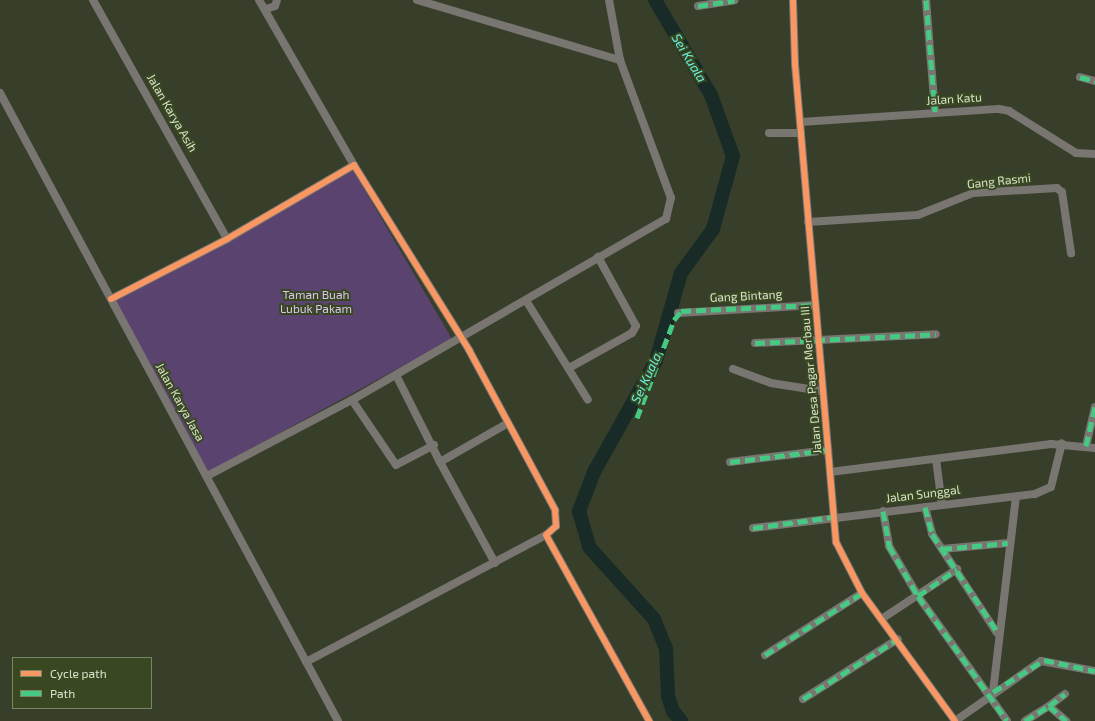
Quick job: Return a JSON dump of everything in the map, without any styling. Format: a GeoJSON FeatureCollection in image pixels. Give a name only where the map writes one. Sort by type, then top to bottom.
{"type":"FeatureCollection","features":[{"type":"Feature","properties":{"kind":"street","name":"Jalan Karya Asih"},"geometry":{"type":"LineString","coordinates":[[93,0],[227,240]]}},
{"type":"Feature","properties":{"kind":"street"},"geometry":{"type":"LineString","coordinates":[[259,0],[266,9],[354,166],[459,339],[469,350],[555,510],[556,526],[546,535],[306,662]]}},
{"type":"Feature","properties":{"kind":"street"},"geometry":{"type":"LineString","coordinates":[[266,9],[275,6],[277,0]]}},
{"type":"Feature","properties":{"kind":"street"},"geometry":{"type":"LineString","coordinates":[[417,0],[620,60]]}},
{"type":"Feature","properties":{"kind":"street"},"geometry":{"type":"LineString","coordinates":[[206,476],[352,400],[527,302],[598,257],[666,219],[672,206],[620,60],[609,0]]}},
{"type":"Feature","properties":{"kind":"street"},"geometry":{"type":"LineString","coordinates":[[698,6],[735,0]]}},
{"type":"Feature","properties":{"kind":"street","name":"Jalan Desa Pagar Merbau III"},"geometry":{"type":"LineString","coordinates":[[793,0],[801,133],[819,342],[821,391],[834,517],[843,561],[862,593],[883,618],[955,721]]}},
{"type":"Feature","properties":{"kind":"street"},"geometry":{"type":"LineString","coordinates":[[926,0],[934,112]]}},
{"type":"Feature","properties":{"kind":"street"},"geometry":{"type":"LineString","coordinates":[[1080,76],[1095,81]]}},
{"type":"Feature","properties":{"kind":"street","name":"Jalan Karya Jasa"},"geometry":{"type":"LineString","coordinates":[[0,94],[338,721]]}},
{"type":"Feature","properties":{"kind":"street","name":"Jalan Katu"},"geometry":{"type":"LineString","coordinates":[[801,122],[934,112],[1004,110],[1076,153],[1095,154]]}},
{"type":"Feature","properties":{"kind":"street"},"geometry":{"type":"LineString","coordinates":[[769,133],[801,133]]}},
{"type":"Feature","properties":{"kind":"street"},"geometry":{"type":"LineString","coordinates":[[111,299],[227,240],[354,166]]}},
{"type":"Feature","properties":{"kind":"street","name":"Gang Rasmi"},"geometry":{"type":"LineString","coordinates":[[808,222],[918,214],[973,193],[1057,188],[1062,192],[1071,252]]}},
{"type":"Feature","properties":{"kind":"street"},"geometry":{"type":"LineString","coordinates":[[569,368],[632,333],[636,326],[598,257]]}},
{"type":"Feature","properties":{"kind":"street"},"geometry":{"type":"LineString","coordinates":[[527,302],[588,400]]}},
{"type":"Feature","properties":{"kind":"street","name":"Gang Bintang"},"geometry":{"type":"LineString","coordinates":[[678,313],[815,305]]}},
{"type":"Feature","properties":{"kind":"street"},"geometry":{"type":"LineString","coordinates":[[755,343],[819,342],[936,334]]}},
{"type":"Feature","properties":{"kind":"street"},"geometry":{"type":"LineString","coordinates":[[734,369],[777,384],[821,391]]}},
{"type":"Feature","properties":{"kind":"street"},"geometry":{"type":"LineString","coordinates":[[396,375],[434,445],[440,462],[495,563]]}},
{"type":"Feature","properties":{"kind":"street"},"geometry":{"type":"LineString","coordinates":[[352,400],[396,465],[434,445]]}},
{"type":"Feature","properties":{"kind":"street"},"geometry":{"type":"LineString","coordinates":[[1086,446],[1095,407]]}},
{"type":"Feature","properties":{"kind":"street"},"geometry":{"type":"LineString","coordinates":[[440,462],[508,423]]}},
{"type":"Feature","properties":{"kind":"street"},"geometry":{"type":"LineString","coordinates":[[830,472],[1062,443],[1095,448]]}},
{"type":"Feature","properties":{"kind":"street","name":"Jalan Sunggal"},"geometry":{"type":"LineString","coordinates":[[752,528],[883,511],[1016,497],[1051,487],[1062,443]]}},
{"type":"Feature","properties":{"kind":"street"},"geometry":{"type":"LineString","coordinates":[[730,462],[828,450]]}},
{"type":"Feature","properties":{"kind":"street"},"geometry":{"type":"LineString","coordinates":[[936,459],[942,505]]}},
{"type":"Feature","properties":{"kind":"street"},"geometry":{"type":"LineString","coordinates":[[991,694],[1008,543],[1016,497]]}},
{"type":"Feature","properties":{"kind":"street"},"geometry":{"type":"LineString","coordinates":[[925,507],[929,529],[998,633]]}},
{"type":"Feature","properties":{"kind":"street"},"geometry":{"type":"LineString","coordinates":[[883,511],[889,546],[918,596],[991,694],[1007,721]]}},
{"type":"Feature","properties":{"kind":"street"},"geometry":{"type":"LineString","coordinates":[[546,535],[649,721]]}},
{"type":"Feature","properties":{"kind":"street"},"geometry":{"type":"LineString","coordinates":[[942,549],[1008,543]]}},
{"type":"Feature","properties":{"kind":"street"},"geometry":{"type":"LineString","coordinates":[[883,618],[918,596],[956,569]]}},
{"type":"Feature","properties":{"kind":"street"},"geometry":{"type":"LineString","coordinates":[[765,655],[862,593]]}},
{"type":"Feature","properties":{"kind":"street"},"geometry":{"type":"LineString","coordinates":[[803,699],[898,639]]}},
{"type":"Feature","properties":{"kind":"street"},"geometry":{"type":"LineString","coordinates":[[955,721],[991,694],[1044,660],[1095,671]]}},
{"type":"Feature","properties":{"kind":"street"},"geometry":{"type":"LineString","coordinates":[[1025,721],[1065,694]]}},
{"type":"Feature","properties":{"kind":"street"},"geometry":{"type":"LineString","coordinates":[[1049,706],[1066,721]]}},
{"type":"Feature","properties":{"kind":"green space","name":"Taman Buah Lubuk Pakam"},"geometry":{"type":"Polygon","coordinates":[[[353,170],[452,339],[208,472],[115,300],[353,170]]]}},
{"type":"Feature","properties":{"kind":"waterway","name":"Sei Kuala"},"geometry":{"type":"LineString","coordinates":[[655,0],[711,95],[733,156],[713,229],[681,273],[656,361],[594,472],[579,511],[589,547],[654,619],[666,648],[668,696],[673,711],[681,721]]}},
{"type":"Feature","properties":{"kind":"marked path"},"geometry":{"type":"LineString","coordinates":[[698,6],[735,0]]}},
{"type":"Feature","properties":{"kind":"marked path"},"geometry":{"type":"LineString","coordinates":[[926,0],[935,112]]}},
{"type":"Feature","properties":{"kind":"marked path"},"geometry":{"type":"LineString","coordinates":[[1080,77],[1095,81]]}},
{"type":"Feature","properties":{"kind":"marked path"},"geometry":{"type":"LineString","coordinates":[[637,418],[674,320],[681,311],[815,305]]}},
{"type":"Feature","properties":{"kind":"marked path"},"geometry":{"type":"LineString","coordinates":[[755,343],[936,334]]}},
{"type":"Feature","properties":{"kind":"marked path"},"geometry":{"type":"LineString","coordinates":[[1086,446],[1095,407]]}},
{"type":"Feature","properties":{"kind":"marked path"},"geometry":{"type":"LineString","coordinates":[[730,462],[828,450]]}},
{"type":"Feature","properties":{"kind":"marked path"},"geometry":{"type":"LineString","coordinates":[[925,507],[932,534],[998,633]]}},
{"type":"Feature","properties":{"kind":"marked path"},"geometry":{"type":"LineString","coordinates":[[883,511],[889,546],[918,596],[1007,721]]}},
{"type":"Feature","properties":{"kind":"marked path"},"geometry":{"type":"LineString","coordinates":[[753,528],[833,517]]}},
{"type":"Feature","properties":{"kind":"marked path"},"geometry":{"type":"LineString","coordinates":[[942,549],[1008,543]]}},
{"type":"Feature","properties":{"kind":"marked path"},"geometry":{"type":"LineString","coordinates":[[918,596],[957,569]]}},
{"type":"Feature","properties":{"kind":"marked path"},"geometry":{"type":"LineString","coordinates":[[765,655],[862,593]]}},
{"type":"Feature","properties":{"kind":"marked path"},"geometry":{"type":"LineString","coordinates":[[803,699],[898,639]]}},
{"type":"Feature","properties":{"kind":"marked path"},"geometry":{"type":"LineString","coordinates":[[993,692],[1044,660],[1095,671]]}},
{"type":"Feature","properties":{"kind":"marked path"},"geometry":{"type":"LineString","coordinates":[[1049,706],[1065,694]]}},
{"type":"Feature","properties":{"kind":"marked path"},"geometry":{"type":"LineString","coordinates":[[1025,721],[1049,706],[1066,721]]}},
{"type":"Feature","properties":{"kind":"cycle path"},"geometry":{"type":"LineString","coordinates":[[793,0],[795,64],[836,542],[862,593],[955,721]]}},
{"type":"Feature","properties":{"kind":"cycle path"},"geometry":{"type":"LineString","coordinates":[[111,299],[227,239],[354,165],[469,350],[555,510],[556,526],[546,535],[649,721]]}}]}
